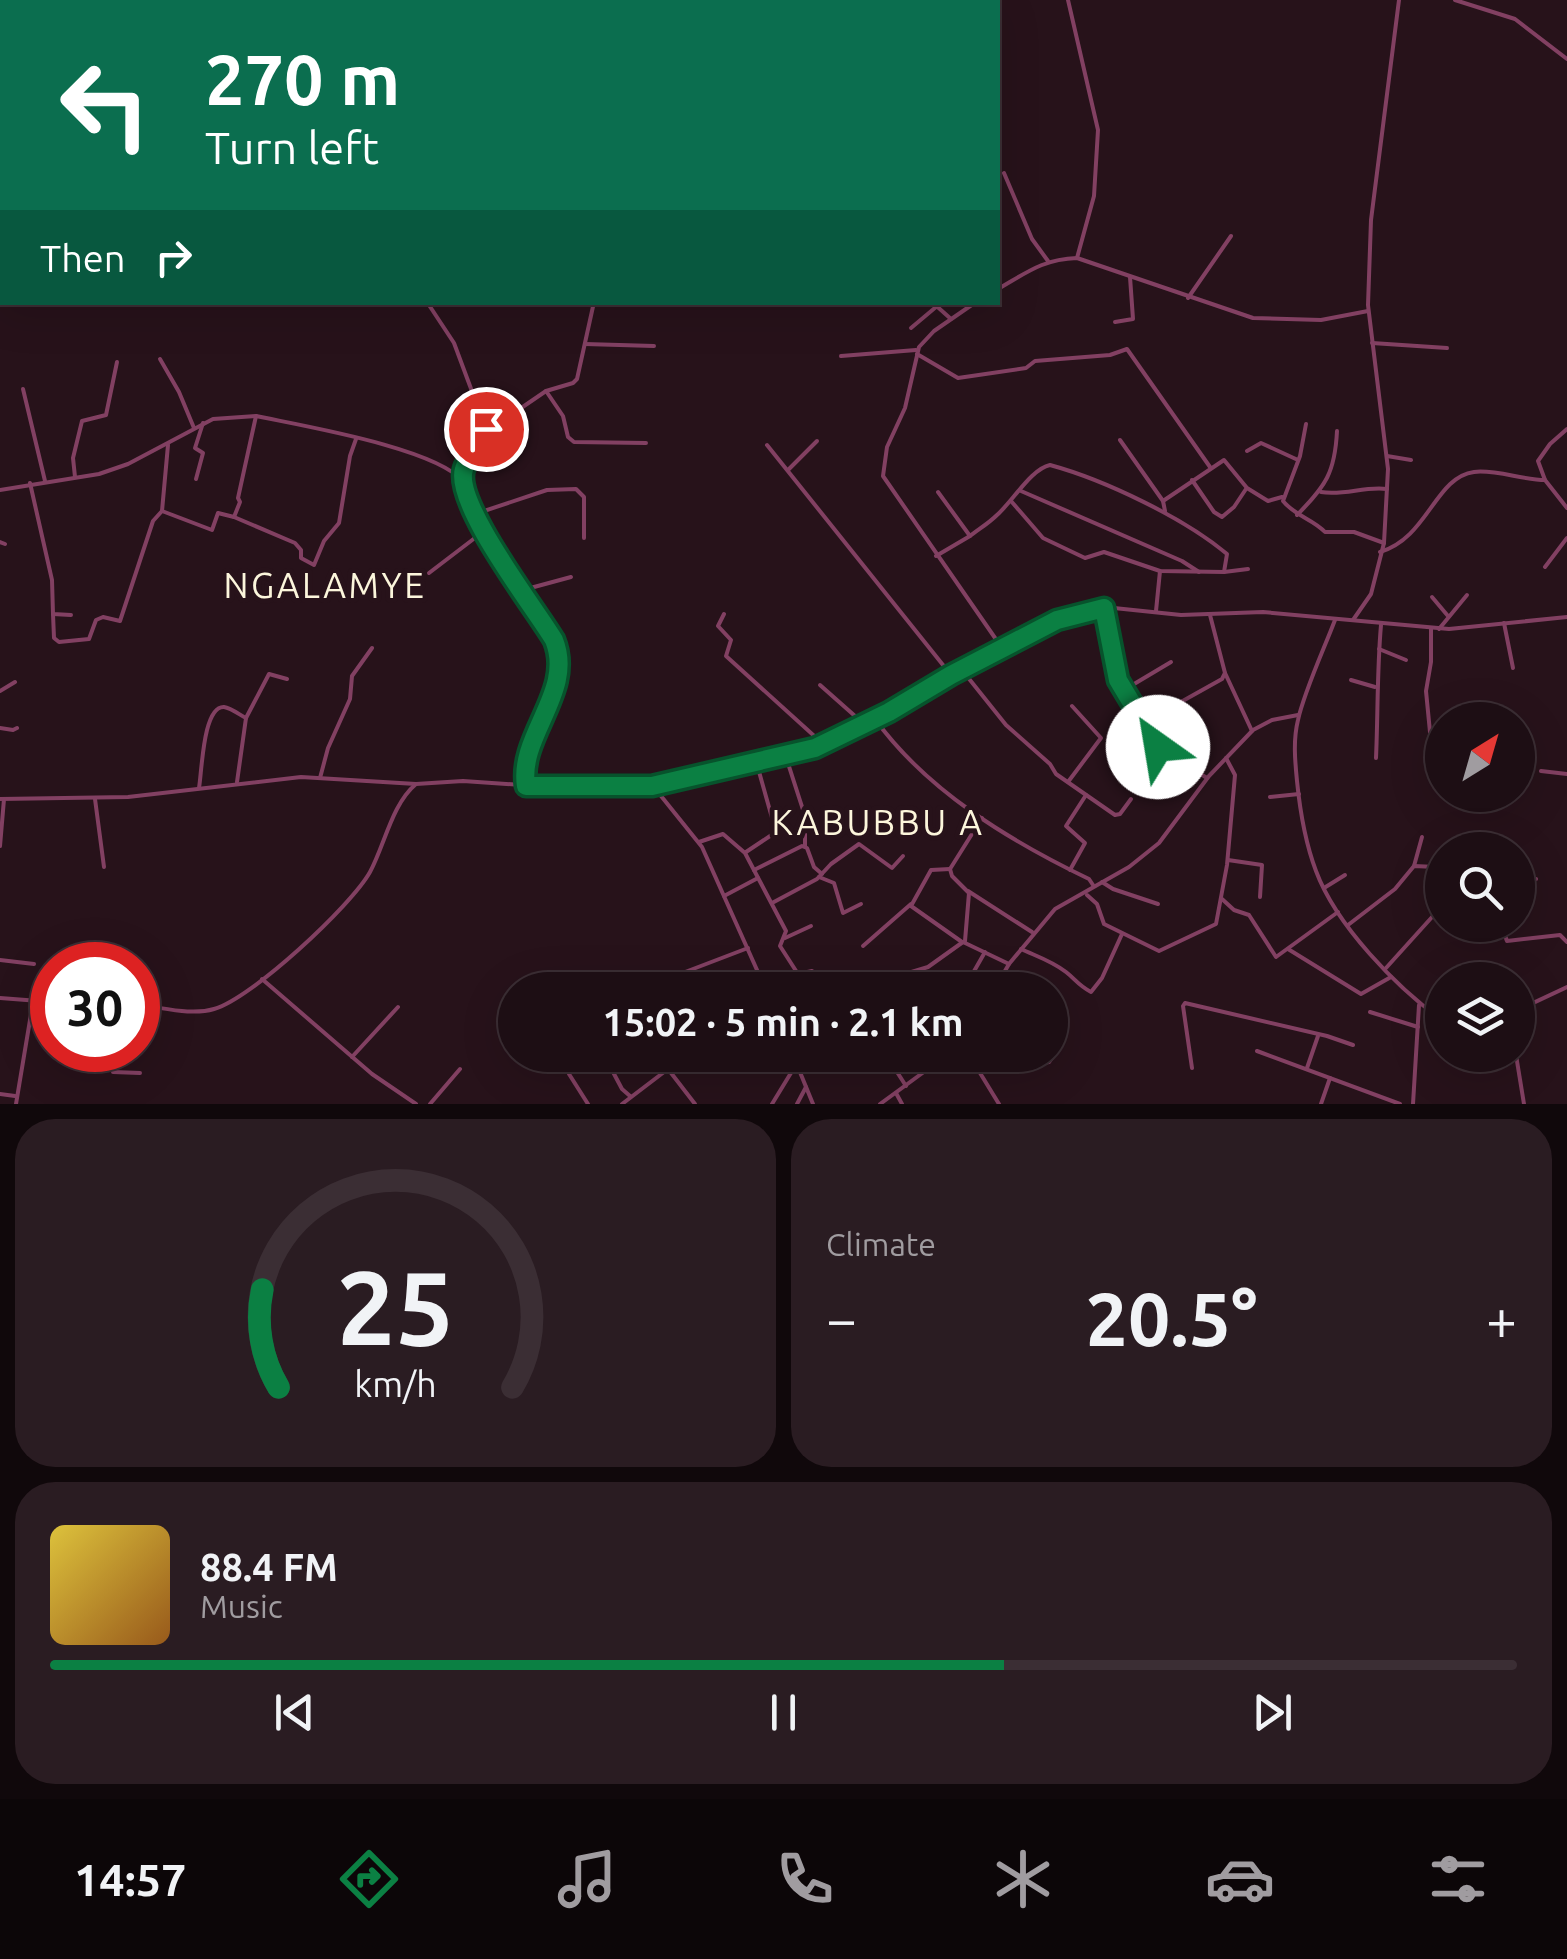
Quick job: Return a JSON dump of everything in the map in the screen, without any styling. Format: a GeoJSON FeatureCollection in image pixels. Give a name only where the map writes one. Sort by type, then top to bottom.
{"type":"FeatureCollection","features":[{"type":"Feature","properties":{"kind":"street"},"geometry":{"type":"LineString","coordinates":[[1068,0],[1098,130],[1094,196],[1077,258]]}},
{"type":"Feature","properties":{"kind":"street"},"geometry":{"type":"LineString","coordinates":[[1353,620],[1371,594],[1384,543],[1387,456],[1368,311],[1370,220],[1400,0]]}},
{"type":"Feature","properties":{"kind":"street"},"geometry":{"type":"LineString","coordinates":[[1455,0],[1515,19],[1567,59]]}},
{"type":"Feature","properties":{"kind":"street"},"geometry":{"type":"LineString","coordinates":[[1004,173],[1032,238],[1048,261]]}},
{"type":"Feature","properties":{"kind":"street"},"geometry":{"type":"LineString","coordinates":[[1188,298],[1231,236]]}},
{"type":"Feature","properties":{"kind":"street"},"geometry":{"type":"LineString","coordinates":[[1000,288],[1028,268],[1077,258],[1253,318],[1320,320],[1368,311]]}},
{"type":"Feature","properties":{"kind":"street"},"geometry":{"type":"LineString","coordinates":[[1115,322],[1132,319],[1130,277]]}},
{"type":"Feature","properties":{"kind":"street"},"geometry":{"type":"LineString","coordinates":[[429,305],[454,342],[486,432]]}},
{"type":"Feature","properties":{"kind":"street"},"geometry":{"type":"LineString","coordinates":[[526,786],[526,768],[553,695],[560,660],[554,640],[475,514],[464,482],[464,468],[486,432],[546,391],[577,379],[593,305]]}},
{"type":"Feature","properties":{"kind":"street"},"geometry":{"type":"LineString","coordinates":[[911,328],[933,305]]}},
{"type":"Feature","properties":{"kind":"street"},"geometry":{"type":"LineString","coordinates":[[935,305],[952,319]]}},
{"type":"Feature","properties":{"kind":"street"},"geometry":{"type":"LineString","coordinates":[[972,305],[924,340],[905,408],[887,447],[883,476],[1002,648]]}},
{"type":"Feature","properties":{"kind":"street"},"geometry":{"type":"LineString","coordinates":[[1372,343],[1446,348]]}},
{"type":"Feature","properties":{"kind":"street"},"geometry":{"type":"LineString","coordinates":[[586,344],[654,346]]}},
{"type":"Feature","properties":{"kind":"street"},"geometry":{"type":"LineString","coordinates":[[841,356],[918,352],[962,378],[1026,368],[1035,360],[1110,355],[1127,349],[1210,468]]}},
{"type":"Feature","properties":{"kind":"street"},"geometry":{"type":"LineString","coordinates":[[160,359],[194,428]]}},
{"type":"Feature","properties":{"kind":"street"},"geometry":{"type":"LineString","coordinates":[[75,476],[74,458],[82,421],[106,415],[117,362]]}},
{"type":"Feature","properties":{"kind":"street"},"geometry":{"type":"LineString","coordinates":[[23,390],[45,481]]}},
{"type":"Feature","properties":{"kind":"street"},"geometry":{"type":"LineString","coordinates":[[546,391],[574,442],[646,442]]}},
{"type":"Feature","properties":{"kind":"street"},"geometry":{"type":"LineString","coordinates":[[234,517],[256,416]]}},
{"type":"Feature","properties":{"kind":"street"},"geometry":{"type":"LineString","coordinates":[[0,490],[99,474],[128,464],[203,423],[223,417],[256,416],[441,463],[464,482]]}},
{"type":"Feature","properties":{"kind":"street"},"geometry":{"type":"LineString","coordinates":[[196,479],[203,452],[195,448],[203,423]]}},
{"type":"Feature","properties":{"kind":"street"},"geometry":{"type":"LineString","coordinates":[[1163,501],[1224,460],[1247,488],[1268,502],[1282,497],[1298,460],[1306,424]]}},
{"type":"Feature","properties":{"kind":"street"},"geometry":{"type":"LineString","coordinates":[[1567,429],[1540,456],[1545,480],[1567,508]]}},
{"type":"Feature","properties":{"kind":"street"},"geometry":{"type":"LineString","coordinates":[[1296,514],[1320,492],[1334,466],[1338,430]]}},
{"type":"Feature","properties":{"kind":"street"},"geometry":{"type":"LineString","coordinates":[[162,511],[212,530],[218,513],[234,517],[295,542],[301,558],[314,565],[324,541],[339,523],[356,440]]}},
{"type":"Feature","properties":{"kind":"street"},"geometry":{"type":"LineString","coordinates":[[1120,440],[1163,501],[1165,512]]}},
{"type":"Feature","properties":{"kind":"street"},"geometry":{"type":"LineString","coordinates":[[788,470],[817,441]]}},
{"type":"Feature","properties":{"kind":"street"},"geometry":{"type":"LineString","coordinates":[[1246,451],[1262,443],[1298,460]]}},
{"type":"Feature","properties":{"kind":"street"},"geometry":{"type":"LineString","coordinates":[[30,483],[52,580],[54,638],[59,642],[89,640],[96,620],[104,617],[120,621],[154,521],[162,511],[168,444]]}},
{"type":"Feature","properties":{"kind":"street"},"geometry":{"type":"LineString","coordinates":[[767,445],[951,675]]}},
{"type":"Feature","properties":{"kind":"street"},"geometry":{"type":"LineString","coordinates":[[1387,456],[1410,460]]}},
{"type":"Feature","properties":{"kind":"street"},"geometry":{"type":"LineString","coordinates":[[936,556],[970,536],[1022,491],[1028,478],[1050,464],[1165,512],[1201,532],[1227,554],[1224,572]]}},
{"type":"Feature","properties":{"kind":"street"},"geometry":{"type":"LineString","coordinates":[[454,471],[464,468]]}},
{"type":"Feature","properties":{"kind":"street"},"geometry":{"type":"LineString","coordinates":[[1380,552],[1404,541],[1434,507],[1442,490],[1466,473],[1482,471],[1545,480]]}},
{"type":"Feature","properties":{"kind":"street"},"geometry":{"type":"LineString","coordinates":[[1192,480],[1222,517],[1247,488]]}},
{"type":"Feature","properties":{"kind":"street"},"geometry":{"type":"LineString","coordinates":[[1320,492],[1338,495],[1387,489]]}},
{"type":"Feature","properties":{"kind":"street"},"geometry":{"type":"LineString","coordinates":[[475,514],[547,490],[576,490],[584,497],[584,538]]}},
{"type":"Feature","properties":{"kind":"street"},"geometry":{"type":"LineString","coordinates":[[1022,491],[1182,561],[1200,573]]}},
{"type":"Feature","properties":{"kind":"street"},"geometry":{"type":"LineString","coordinates":[[938,492],[970,536]]}},
{"type":"Feature","properties":{"kind":"street"},"geometry":{"type":"LineString","coordinates":[[1282,497],[1296,514],[1325,532],[1354,532],[1384,543]]}},
{"type":"Feature","properties":{"kind":"street"},"geometry":{"type":"LineString","coordinates":[[1011,500],[1050,544],[1086,558],[1104,552],[1160,571],[1248,569]]}},
{"type":"Feature","properties":{"kind":"street"},"geometry":{"type":"LineString","coordinates":[[429,573],[484,531]]}},
{"type":"Feature","properties":{"kind":"street"},"geometry":{"type":"LineString","coordinates":[[1545,567],[1567,538]]}},
{"type":"Feature","properties":{"kind":"street"},"geometry":{"type":"LineString","coordinates":[[1156,613],[1160,571]]}},
{"type":"Feature","properties":{"kind":"street"},"geometry":{"type":"LineString","coordinates":[[521,590],[571,576]]}},
{"type":"Feature","properties":{"kind":"street"},"geometry":{"type":"LineString","coordinates":[[1438,629],[1467,595]]}},
{"type":"Feature","properties":{"kind":"street"},"geometry":{"type":"LineString","coordinates":[[1432,596],[1448,616]]}},
{"type":"Feature","properties":{"kind":"street"},"geometry":{"type":"LineString","coordinates":[[1104,608],[1116,676],[1124,690],[1161,749],[1207,778]]}},
{"type":"Feature","properties":{"kind":"street"},"geometry":{"type":"LineString","coordinates":[[0,846],[2,799],[95,799],[238,782],[320,778],[416,784],[462,781],[526,786],[652,786],[824,744],[1066,616],[1104,608],[1210,615],[1263,612],[1431,629],[1567,617]]}},
{"type":"Feature","properties":{"kind":"street"},"geometry":{"type":"LineString","coordinates":[[53,614],[71,615]]}},
{"type":"Feature","properties":{"kind":"street"},"geometry":{"type":"LineString","coordinates":[[724,614],[718,626],[732,640],[726,656],[824,744]]}},
{"type":"Feature","properties":{"kind":"street"},"geometry":{"type":"LineString","coordinates":[[1210,615],[1225,677],[1252,732]]}},
{"type":"Feature","properties":{"kind":"street"},"geometry":{"type":"LineString","coordinates":[[1335,620],[1298,714],[1298,794],[1314,865],[1338,912],[1425,1009]]}},
{"type":"Feature","properties":{"kind":"street"},"geometry":{"type":"LineString","coordinates":[[1504,623],[1514,668]]}},
{"type":"Feature","properties":{"kind":"street"},"geometry":{"type":"LineString","coordinates":[[1376,758],[1381,625]]}},
{"type":"Feature","properties":{"kind":"street"},"geometry":{"type":"LineString","coordinates":[[1427,702],[1431,629]]}},
{"type":"Feature","properties":{"kind":"street"},"geometry":{"type":"LineString","coordinates":[[320,778],[328,748],[350,698],[352,676],[372,648]]}},
{"type":"Feature","properties":{"kind":"street"},"geometry":{"type":"LineString","coordinates":[[1379,648],[1406,660]]}},
{"type":"Feature","properties":{"kind":"street"},"geometry":{"type":"LineString","coordinates":[[1124,690],[1171,662]]}},
{"type":"Feature","properties":{"kind":"street"},"geometry":{"type":"LineString","coordinates":[[962,670],[1006,725],[1068,782],[1118,816],[1132,800]]}},
{"type":"Feature","properties":{"kind":"street"},"geometry":{"type":"LineString","coordinates":[[238,782],[246,718],[269,674],[287,678]]}},
{"type":"Feature","properties":{"kind":"street"},"geometry":{"type":"LineString","coordinates":[[1144,723],[1225,677]]}},
{"type":"Feature","properties":{"kind":"street"},"geometry":{"type":"LineString","coordinates":[[1351,680],[1376,686]]}},
{"type":"Feature","properties":{"kind":"street"},"geometry":{"type":"LineString","coordinates":[[0,691],[15,682]]}},
{"type":"Feature","properties":{"kind":"street"},"geometry":{"type":"LineString","coordinates":[[820,685],[864,724]]}},
{"type":"Feature","properties":{"kind":"street"},"geometry":{"type":"LineString","coordinates":[[1068,782],[1101,738],[1072,706]]}},
{"type":"Feature","properties":{"kind":"street"},"geometry":{"type":"LineString","coordinates":[[200,788],[209,717],[224,707],[246,718]]}},
{"type":"Feature","properties":{"kind":"street"},"geometry":{"type":"LineString","coordinates":[[1005,972],[1055,909],[1129,867],[1159,843],[1207,778],[1252,732],[1272,720],[1298,714]]}},
{"type":"Feature","properties":{"kind":"street"},"geometry":{"type":"LineString","coordinates":[[875,719],[911,763],[983,816],[1093,885]]}},
{"type":"Feature","properties":{"kind":"street"},"geometry":{"type":"LineString","coordinates":[[0,728],[17,728]]}},
{"type":"Feature","properties":{"kind":"street"},"geometry":{"type":"LineString","coordinates":[[785,754],[806,820],[806,846],[814,867],[834,884],[843,913],[861,904]]}},
{"type":"Feature","properties":{"kind":"street"},"geometry":{"type":"LineString","coordinates":[[1086,894],[1097,904],[1104,924],[1153,950],[1164,950],[1216,924],[1228,860],[1234,775],[1226,758]]}},
{"type":"Feature","properties":{"kind":"street"},"geometry":{"type":"LineString","coordinates":[[745,853],[776,832],[756,762]]}},
{"type":"Feature","properties":{"kind":"street"},"geometry":{"type":"LineString","coordinates":[[1541,771],[1567,774]]}},
{"type":"Feature","properties":{"kind":"street"},"geometry":{"type":"LineString","coordinates":[[160,1007],[212,1010],[239,998],[262,979],[363,883],[399,807],[416,784]]}},
{"type":"Feature","properties":{"kind":"street"},"geometry":{"type":"LineString","coordinates":[[652,786],[698,842],[758,972]]}},
{"type":"Feature","properties":{"kind":"street"},"geometry":{"type":"LineString","coordinates":[[1270,797],[1298,794]]}},
{"type":"Feature","properties":{"kind":"street"},"geometry":{"type":"LineString","coordinates":[[1070,870],[1085,843],[1066,823],[1086,795]]}},
{"type":"Feature","properties":{"kind":"street"},"geometry":{"type":"LineString","coordinates":[[95,799],[104,867]]}},
{"type":"Feature","properties":{"kind":"street"},"geometry":{"type":"LineString","coordinates":[[948,872],[983,816]]}},
{"type":"Feature","properties":{"kind":"street"},"geometry":{"type":"LineString","coordinates":[[698,842],[723,834],[745,853],[786,931],[780,946],[794,972]]}},
{"type":"Feature","properties":{"kind":"street"},"geometry":{"type":"LineString","coordinates":[[1348,924],[1395,889],[1414,866],[1422,837]]}},
{"type":"Feature","properties":{"kind":"street"},"geometry":{"type":"LineString","coordinates":[[772,903],[820,876],[860,844],[892,868],[903,856]]}},
{"type":"Feature","properties":{"kind":"street"},"geometry":{"type":"LineString","coordinates":[[754,870],[806,846]]}},
{"type":"Feature","properties":{"kind":"street"},"geometry":{"type":"LineString","coordinates":[[1228,860],[1262,865],[1260,898]]}},
{"type":"Feature","properties":{"kind":"street"},"geometry":{"type":"LineString","coordinates":[[1414,866],[1425,866]]}},
{"type":"Feature","properties":{"kind":"street"},"geometry":{"type":"LineString","coordinates":[[862,946],[911,904],[936,868],[948,872],[968,891],[1034,933]]}},
{"type":"Feature","properties":{"kind":"street"},"geometry":{"type":"LineString","coordinates":[[1324,888],[1346,875]]}},
{"type":"Feature","properties":{"kind":"street"},"geometry":{"type":"LineString","coordinates":[[724,896],[758,878]]}},
{"type":"Feature","properties":{"kind":"street"},"geometry":{"type":"LineString","coordinates":[[1102,882],[1158,904]]}},
{"type":"Feature","properties":{"kind":"street"},"geometry":{"type":"LineString","coordinates":[[911,972],[928,967],[963,940],[968,891]]}},
{"type":"Feature","properties":{"kind":"street"},"geometry":{"type":"LineString","coordinates":[[1222,898],[1234,910],[1249,914],[1274,956],[1338,912]]}},
{"type":"Feature","properties":{"kind":"street"},"geometry":{"type":"LineString","coordinates":[[911,904],[963,940],[1009,964]]}},
{"type":"Feature","properties":{"kind":"street"},"geometry":{"type":"LineString","coordinates":[[1386,968],[1425,925]]}},
{"type":"Feature","properties":{"kind":"street"},"geometry":{"type":"LineString","coordinates":[[785,938],[810,926]]}},
{"type":"Feature","properties":{"kind":"street"},"geometry":{"type":"LineString","coordinates":[[1021,949],[1052,962],[1091,992],[1102,978],[1122,934]]}},
{"type":"Feature","properties":{"kind":"street"},"geometry":{"type":"LineString","coordinates":[[1535,938],[1560,936],[1567,942]]}},
{"type":"Feature","properties":{"kind":"street"},"geometry":{"type":"LineString","coordinates":[[685,972],[748,948]]}},
{"type":"Feature","properties":{"kind":"street"},"geometry":{"type":"LineString","coordinates":[[1288,949],[1361,994],[1393,976]]}},
{"type":"Feature","properties":{"kind":"street"},"geometry":{"type":"LineString","coordinates":[[974,972],[985,952]]}},
{"type":"Feature","properties":{"kind":"street"},"geometry":{"type":"LineString","coordinates":[[0,960],[30,964]]}},
{"type":"Feature","properties":{"kind":"street"},"geometry":{"type":"LineString","coordinates":[[262,979],[352,1056],[416,1104]]}},
{"type":"Feature","properties":{"kind":"street"},"geometry":{"type":"LineString","coordinates":[[1535,1002],[1567,987]]}},
{"type":"Feature","properties":{"kind":"street"},"geometry":{"type":"LineString","coordinates":[[0,998],[30,1002]]}},
{"type":"Feature","properties":{"kind":"street"},"geometry":{"type":"LineString","coordinates":[[1192,1068],[1185,1003],[1353,1045]]}},
{"type":"Feature","properties":{"kind":"street"},"geometry":{"type":"LineString","coordinates":[[1413,1104],[1419,1005]]}},
{"type":"Feature","properties":{"kind":"street"},"geometry":{"type":"LineString","coordinates":[[352,1056],[398,1007]]}},
{"type":"Feature","properties":{"kind":"street"},"geometry":{"type":"LineString","coordinates":[[1370,1012],[1418,1028]]}},
{"type":"Feature","properties":{"kind":"street"},"geometry":{"type":"LineString","coordinates":[[16,1104],[30,1019]]}},
{"type":"Feature","properties":{"kind":"street"},"geometry":{"type":"LineString","coordinates":[[1307,1068],[1318,1036]]}},
{"type":"Feature","properties":{"kind":"street"},"geometry":{"type":"LineString","coordinates":[[1257,1050],[1400,1104]]}},
{"type":"Feature","properties":{"kind":"street"},"geometry":{"type":"LineString","coordinates":[[430,1104],[460,1069]]}},
{"type":"Feature","properties":{"kind":"street"},"geometry":{"type":"LineString","coordinates":[[622,1104],[668,1069],[696,1104]]}},
{"type":"Feature","properties":{"kind":"street"},"geometry":{"type":"LineString","coordinates":[[114,1072],[140,1073]]}},
{"type":"Feature","properties":{"kind":"street"},"geometry":{"type":"LineString","coordinates":[[613,1072],[622,1089],[632,1097]]}},
{"type":"Feature","properties":{"kind":"street"},"geometry":{"type":"LineString","coordinates":[[772,1104],[792,1072]]}},
{"type":"Feature","properties":{"kind":"street"},"geometry":{"type":"LineString","coordinates":[[800,1072],[813,1104]]}},
{"type":"Feature","properties":{"kind":"street"},"geometry":{"type":"LineString","coordinates":[[897,1072],[906,1086]]}},
{"type":"Feature","properties":{"kind":"street"},"geometry":{"type":"LineString","coordinates":[[880,1104],[925,1072]]}},
{"type":"Feature","properties":{"kind":"street"},"geometry":{"type":"LineString","coordinates":[[980,1072],[999,1104]]}},
{"type":"Feature","properties":{"kind":"street"},"geometry":{"type":"LineString","coordinates":[[1519,1072],[1524,1104]]}},
{"type":"Feature","properties":{"kind":"street"},"geometry":{"type":"LineString","coordinates":[[569,1074],[588,1104]]}},
{"type":"Feature","properties":{"kind":"street"},"geometry":{"type":"LineString","coordinates":[[1321,1104],[1330,1078]]}},
{"type":"Feature","properties":{"kind":"street"},"geometry":{"type":"LineString","coordinates":[[797,1104],[806,1087]]}},
{"type":"Feature","properties":{"kind":"street"},"geometry":{"type":"LineString","coordinates":[[896,1093],[902,1104]]}},
{"type":"Feature","properties":{"kind":"street"},"geometry":{"type":"LineString","coordinates":[[0,1094],[16,1096]]}},
{"type":"Feature","properties":{"kind":"district","name":"NGALAMYE"},"geometry":{"type":"Point","coordinates":[325,586]}},
{"type":"Feature","properties":{"kind":"district","name":"KABUBBU A"},"geometry":{"type":"Point","coordinates":[878,823]}},
{"type":"Feature","properties":{"kind":"route"},"geometry":{"type":"LineString","coordinates":[[486,429],[464,468],[469,497],[484,531],[554,640],[560,660],[553,695],[526,768],[526,786],[652,786],[815,748],[1057,620],[1104,608],[1118,680],[1158,747]]}}]}
